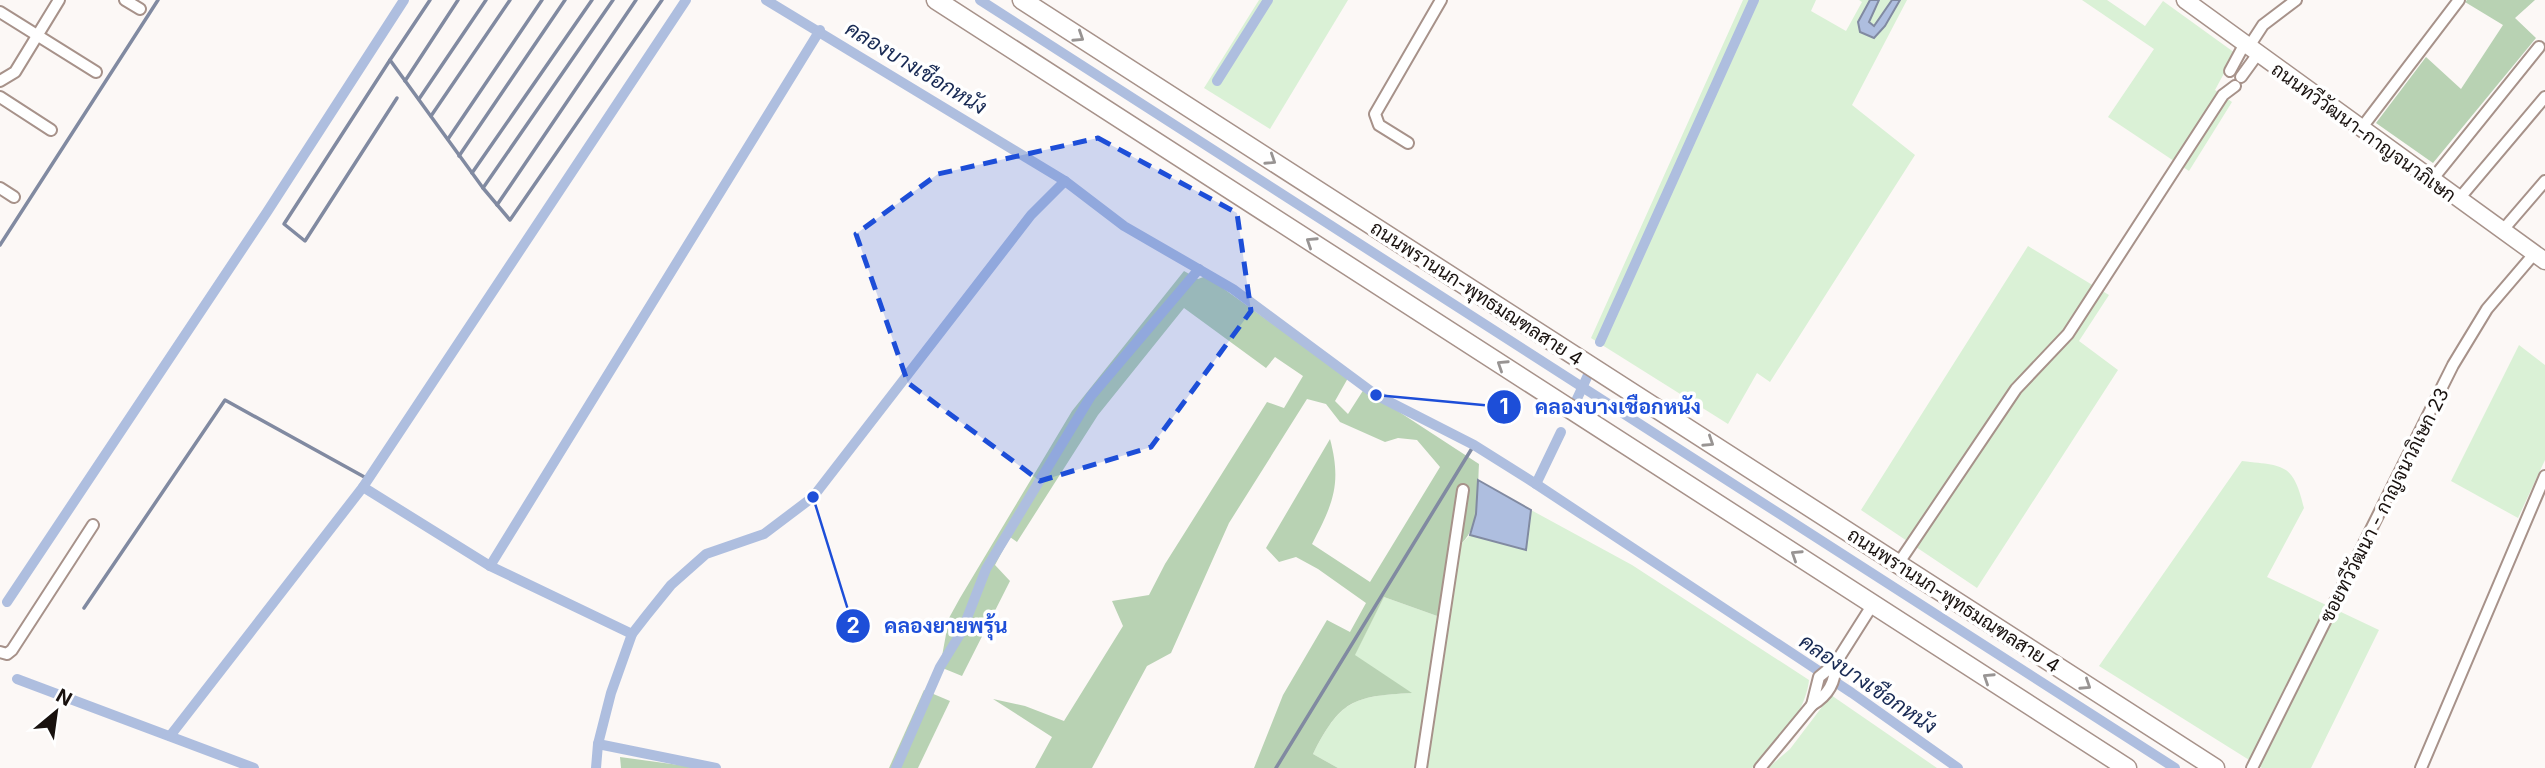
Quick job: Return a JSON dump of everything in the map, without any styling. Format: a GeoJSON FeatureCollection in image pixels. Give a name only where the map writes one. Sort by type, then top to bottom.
{"type":"FeatureCollection","features":[{"type":"Feature","properties":{"kind":"main road"},"geometry":{"type":"LineString","coordinates":[[936,0],[2127,768]]}},
{"type":"Feature","properties":{"kind":"main road","name":"ถนนพรานนก-พุทธมณฑลสาย 4"},"geometry":{"type":"LineString","coordinates":[[1022,0],[2215,768]]}},
{"type":"Feature","properties":{"kind":"street"},"geometry":{"type":"LineString","coordinates":[[0,81],[15,72],[59,0]]}},
{"type":"Feature","properties":{"kind":"street"},"geometry":{"type":"LineString","coordinates":[[125,0],[140,9]]}},
{"type":"Feature","properties":{"kind":"street"},"geometry":{"type":"LineString","coordinates":[[1408,143],[1379,125],[1375,114],[1441,0]]}},
{"type":"Feature","properties":{"kind":"street","name":"ถนนทวีวัฒนา-กาญจนาภิเษก"},"geometry":{"type":"LineString","coordinates":[[2186,0],[2360,130],[2540,258]]}},
{"type":"Feature","properties":{"kind":"street"},"geometry":{"type":"LineString","coordinates":[[1898,564],[2016,389],[2068,334],[2234,81],[2263,25],[2296,0]]}},
{"type":"Feature","properties":{"kind":"street"},"geometry":{"type":"LineString","coordinates":[[2360,130],[2459,0]]}},
{"type":"Feature","properties":{"kind":"street"},"geometry":{"type":"LineString","coordinates":[[0,12],[96,72]]}},
{"type":"Feature","properties":{"kind":"street"},"geometry":{"type":"LineString","coordinates":[[2431,181],[2539,47]]}},
{"type":"Feature","properties":{"kind":"street"},"geometry":{"type":"LineString","coordinates":[[2230,71],[2250,49]]}},
{"type":"Feature","properties":{"kind":"street"},"geometry":{"type":"LineString","coordinates":[[0,97],[51,130]]}},
{"type":"Feature","properties":{"kind":"street"},"geometry":{"type":"LineString","coordinates":[[2458,200],[2545,97]]}},
{"type":"Feature","properties":{"kind":"street"},"geometry":{"type":"LineString","coordinates":[[2502,231],[2545,181]]}},
{"type":"Feature","properties":{"kind":"street"},"geometry":{"type":"LineString","coordinates":[[0,188],[14,197]]}},
{"type":"Feature","properties":{"kind":"street","name":"ซอยทวีวัฒนา - กาญจนาภิเษก 23"},"geometry":{"type":"LineString","coordinates":[[2252,768],[2453,365],[2487,309],[2540,258]]}},
{"type":"Feature","properties":{"kind":"street"},"geometry":{"type":"LineString","coordinates":[[2421,768],[2545,476]]}},
{"type":"Feature","properties":{"kind":"street"},"geometry":{"type":"LineString","coordinates":[[1421,768],[1462,490]]}},
{"type":"Feature","properties":{"kind":"street"},"geometry":{"type":"LineString","coordinates":[[0,652],[7,654],[12,650],[93,525]]}},
{"type":"Feature","properties":{"kind":"street"},"geometry":{"type":"LineString","coordinates":[[1760,768],[1816,700],[1819,677],[1833,668],[1873,604]]}},
{"type":"Feature","properties":{"kind":"highlighted area"},"geometry":{"type":"Polygon","coordinates":[[[1098,138],[1237,213],[1251,311],[1151,447],[1040,481],[908,383],[856,234],[938,174],[1098,138]]]}},
{"type":"Feature","properties":{"kind":"green space"},"geometry":{"type":"Polygon","coordinates":[[[1259,0],[1348,0],[1270,129],[1204,88],[1259,0]]]}},
{"type":"Feature","properties":{"kind":"green space"},"geometry":{"type":"Polygon","coordinates":[[[1743,0],[1816,0],[1811,11],[1846,31],[1862,2],[1859,0],[1870,0],[1858,22],[1860,32],[1885,26],[1900,0],[1907,0],[1852,105],[1915,155],[1770,382],[1757,373],[1728,424],[1591,338],[1743,0]]]}},
{"type":"Feature","properties":{"kind":"green space"},"geometry":{"type":"Polygon","coordinates":[[[1879,0],[1892,0],[1874,26],[1868,22],[1879,0]]]}},
{"type":"Feature","properties":{"kind":"green space"},"geometry":{"type":"Polygon","coordinates":[[[2082,0],[2107,0],[2145,26],[2163,1],[2235,53],[2215,90],[2232,102],[2189,171],[2108,117],[2154,49],[2082,0]]]}},
{"type":"Feature","properties":{"kind":"green space"},"geometry":{"type":"Polygon","coordinates":[[[2535,0],[2515,18],[2536,38],[2433,163],[2376,123],[2426,57],[2461,89],[2503,25],[2465,2],[2535,0]]]}},
{"type":"Feature","properties":{"kind":"green space"},"geometry":{"type":"Polygon","coordinates":[[[2028,246],[2109,295],[2079,341],[2118,370],[1977,588],[1861,510],[2028,246]]]}},
{"type":"Feature","properties":{"kind":"green space"},"geometry":{"type":"Polygon","coordinates":[[[1184,271],[1198,279],[1206,276],[1348,378],[1335,401],[1348,414],[1364,389],[1479,464],[1474,521],[1464,540],[1456,548],[1440,617],[1384,597],[1355,655],[1412,693],[1375,696],[1350,705],[1340,712],[1313,754],[1338,768],[1254,768],[1283,695],[1327,620],[1350,632],[1366,603],[1318,569],[1296,557],[1279,562],[1266,548],[1330,439],[1335,469],[1333,493],[1312,544],[1370,582],[1440,467],[1417,440],[1398,438],[1385,442],[1340,422],[1326,404],[1307,399],[1229,523],[1171,653],[1147,666],[1092,768],[1035,768],[1052,737],[993,699],[1025,706],[1064,721],[1123,626],[1112,601],[1149,595],[1165,564],[1267,402],[1284,408],[1303,376],[1275,357],[1266,368],[1184,308],[1098,415],[1017,542],[1010,537],[995,565],[1010,581],[962,676],[940,667],[949,618],[1072,411],[1184,271]]]}},
{"type":"Feature","properties":{"kind":"green space"},"geometry":{"type":"Polygon","coordinates":[[[2519,345],[2545,365],[2545,460],[2518,518],[2451,481],[2519,345]]]}},
{"type":"Feature","properties":{"kind":"green space"},"geometry":{"type":"Polygon","coordinates":[[[2242,461],[2278,466],[2285,470],[2296,482],[2304,508],[2267,577],[2379,630],[2311,768],[2262,768],[2099,666],[2242,461]]]}},
{"type":"Feature","properties":{"kind":"green space"},"geometry":{"type":"Polygon","coordinates":[[[1531,510],[1632,565],[1809,680],[1807,692],[1796,716],[1771,750],[1752,768],[1426,768],[1457,548],[1470,535],[1526,550],[1531,510]]]}},
{"type":"Feature","properties":{"kind":"green space"},"geometry":{"type":"Polygon","coordinates":[[[1384,597],[1440,617],[1415,768],[1338,768],[1313,754],[1340,713],[1350,705],[1374,696],[1411,693],[1354,656],[1384,597]]]}},
{"type":"Feature","properties":{"kind":"green space"},"geometry":{"type":"Polygon","coordinates":[[[924,690],[950,701],[918,768],[889,768],[924,690]]]}},
{"type":"Feature","properties":{"kind":"green space"},"geometry":{"type":"Polygon","coordinates":[[[1831,695],[1937,768],[1768,768],[1790,749],[1831,695]]]}},
{"type":"Feature","properties":{"kind":"green space"},"geometry":{"type":"Polygon","coordinates":[[[620,757],[701,768],[621,768],[620,757]]]}},
{"type":"Feature","properties":{"kind":"water"},"geometry":{"type":"Polygon","coordinates":[[[1870,0],[1879,0],[1869,22],[1874,26],[1892,0],[1900,0],[1885,26],[1874,38],[1860,32],[1858,22],[1870,0]]]}},
{"type":"Feature","properties":{"kind":"water"},"geometry":{"type":"Polygon","coordinates":[[[1478,480],[1531,510],[1526,550],[1470,535],[1476,514],[1478,480]]]}},
{"type":"Feature","properties":{"kind":"waterway"},"geometry":{"type":"LineString","coordinates":[[0,245],[158,0]]}},
{"type":"Feature","properties":{"kind":"waterway"},"geometry":{"type":"LineString","coordinates":[[7,602],[267,212],[404,0]]}},
{"type":"Feature","properties":{"kind":"waterway"},"geometry":{"type":"LineString","coordinates":[[430,0],[390,60],[483,188],[510,220],[662,0]]}},
{"type":"Feature","properties":{"kind":"waterway"},"geometry":{"type":"LineString","coordinates":[[405,81],[458,0]]}},
{"type":"Feature","properties":{"kind":"waterway"},"geometry":{"type":"LineString","coordinates":[[419,99],[486,0]]}},
{"type":"Feature","properties":{"kind":"waterway"},"geometry":{"type":"LineString","coordinates":[[431,116],[510,0]]}},
{"type":"Feature","properties":{"kind":"waterway"},"geometry":{"type":"LineString","coordinates":[[448,139],[542,0]]}},
{"type":"Feature","properties":{"kind":"waterway"},"geometry":{"type":"LineString","coordinates":[[459,156],[565,0]]}},
{"type":"Feature","properties":{"kind":"waterway"},"geometry":{"type":"LineString","coordinates":[[472,173],[592,0]]}},
{"type":"Feature","properties":{"kind":"waterway"},"geometry":{"type":"LineString","coordinates":[[483,188],[613,0]]}},
{"type":"Feature","properties":{"kind":"waterway"},"geometry":{"type":"LineString","coordinates":[[497,205],[636,0]]}},
{"type":"Feature","properties":{"kind":"waterway"},"geometry":{"type":"LineString","coordinates":[[170,736],[363,487],[686,0]]}},
{"type":"Feature","properties":{"kind":"waterway","name":"คลองบางเชือกหนัง"},"geometry":{"type":"LineString","coordinates":[[766,0],[1065,181],[1124,226],[1233,289],[1376,395],[1474,445],[1536,484],[1852,693],[1958,768]]}},
{"type":"Feature","properties":{"kind":"waterway"},"geometry":{"type":"LineString","coordinates":[[980,0],[2175,768]]}},
{"type":"Feature","properties":{"kind":"waterway"},"geometry":{"type":"LineString","coordinates":[[1217,81],[1268,0]]}},
{"type":"Feature","properties":{"kind":"waterway"},"geometry":{"type":"LineString","coordinates":[[1600,342],[1754,0]]}},
{"type":"Feature","properties":{"kind":"waterway"},"geometry":{"type":"LineString","coordinates":[[490,566],[820,30]]}},
{"type":"Feature","properties":{"kind":"waterway"},"geometry":{"type":"LineString","coordinates":[[390,60],[284,224],[305,241],[397,98]]}},
{"type":"Feature","properties":{"kind":"waterway"},"geometry":{"type":"LineString","coordinates":[[596,768],[598,744],[611,693],[632,634],[646,616],[671,585],[706,554],[764,534],[813,497],[1031,215],[1065,181]]}},
{"type":"Feature","properties":{"kind":"waterway"},"geometry":{"type":"LineString","coordinates":[[896,768],[940,667],[962,631],[986,569],[1091,396],[1199,269]]}},
{"type":"Feature","properties":{"kind":"waterway"},"geometry":{"type":"LineString","coordinates":[[1576,401],[1588,375]]}},
{"type":"Feature","properties":{"kind":"waterway"},"geometry":{"type":"LineString","coordinates":[[84,608],[225,400],[368,479]]}},
{"type":"Feature","properties":{"kind":"waterway"},"geometry":{"type":"LineString","coordinates":[[1536,484],[1561,432]]}},
{"type":"Feature","properties":{"kind":"waterway"},"geometry":{"type":"LineString","coordinates":[[1276,768],[1474,445]]}},
{"type":"Feature","properties":{"kind":"waterway"},"geometry":{"type":"LineString","coordinates":[[363,487],[490,566],[632,634]]}},
{"type":"Feature","properties":{"kind":"waterway"},"geometry":{"type":"LineString","coordinates":[[17,679],[254,768]]}},
{"type":"Feature","properties":{"kind":"waterway"},"geometry":{"type":"LineString","coordinates":[[598,744],[716,768]]}},
{"type":"Feature","properties":{"kind":"place","name":"คลองบางเชือกหนัง"},"geometry":{"type":"Point","coordinates":[1376,395]}},
{"type":"Feature","properties":{"kind":"place","name":"คลองยายพรุ้น"},"geometry":{"type":"Point","coordinates":[813,497]}}]}
